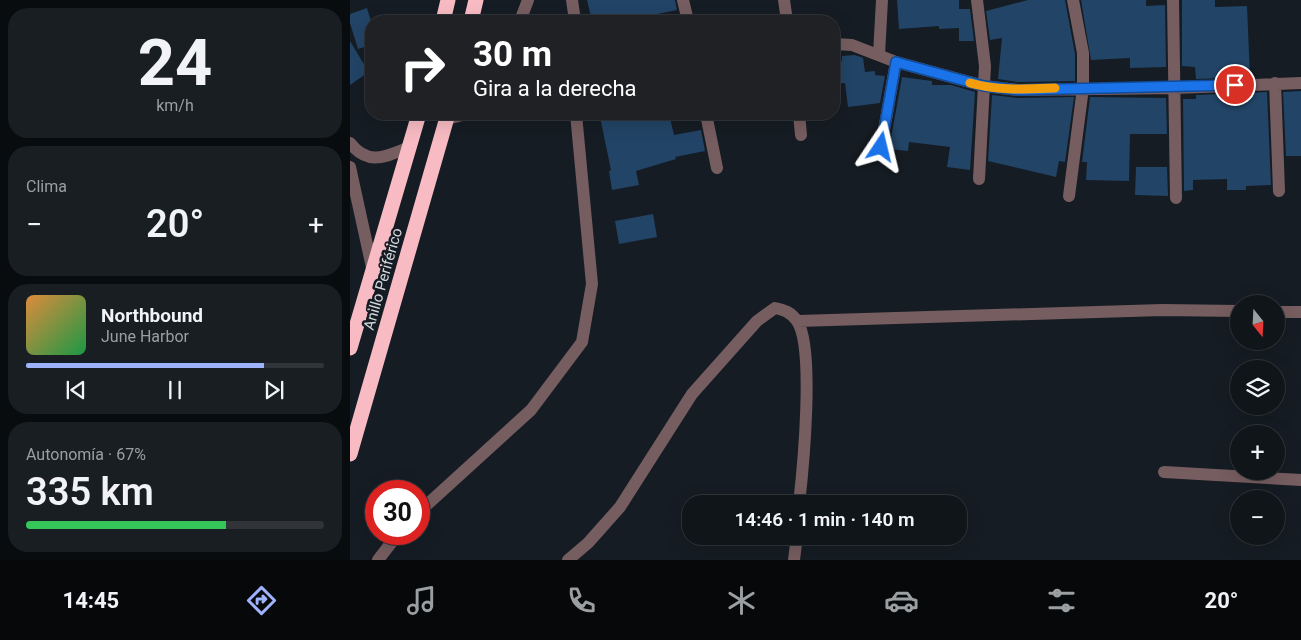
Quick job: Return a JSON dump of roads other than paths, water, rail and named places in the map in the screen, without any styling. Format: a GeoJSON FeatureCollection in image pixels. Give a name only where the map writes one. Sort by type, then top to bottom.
{"type":"FeatureCollection","features":[{"type":"Feature","properties":{"kind":"highway"},"geometry":{"type":"LineString","coordinates":[[444,15],[448,0]]}},
{"type":"Feature","properties":{"kind":"highway"},"geometry":{"type":"LineString","coordinates":[[472,15],[476,0]]}},
{"type":"Feature","properties":{"kind":"highway","name":"Anillo Periférico"},"geometry":{"type":"LineString","coordinates":[[350,348],[374,274],[417,120]]}},
{"type":"Feature","properties":{"kind":"highway","name":"Anillo Periférico"},"geometry":{"type":"LineString","coordinates":[[350,454],[447,120]]}},
{"type":"Feature","properties":{"kind":"street"},"geometry":{"type":"LineString","coordinates":[[522,15],[528,0]]}},
{"type":"Feature","properties":{"kind":"street"},"geometry":{"type":"LineString","coordinates":[[572,0],[574,15]]}},
{"type":"Feature","properties":{"kind":"street"},"geometry":{"type":"LineString","coordinates":[[683,0],[687,15]]}},
{"type":"Feature","properties":{"kind":"street"},"geometry":{"type":"LineString","coordinates":[[784,0],[786,15]]}},
{"type":"Feature","properties":{"kind":"street"},"geometry":{"type":"LineString","coordinates":[[879,55],[882,0]]}},
{"type":"Feature","properties":{"kind":"street"},"geometry":{"type":"LineString","coordinates":[[977,0],[985,66],[979,178]]}},
{"type":"Feature","properties":{"kind":"street"},"geometry":{"type":"LineString","coordinates":[[1069,196],[1083,88],[1083,53],[1073,0]]}},
{"type":"Feature","properties":{"kind":"street"},"geometry":{"type":"LineString","coordinates":[[1173,0],[1176,88],[1176,198]]}},
{"type":"Feature","properties":{"kind":"street"},"geometry":{"type":"LineString","coordinates":[[840,44],[852,45],[896,62],[984,86],[1018,90],[1176,88],[1301,83]]}},
{"type":"Feature","properties":{"kind":"street"},"geometry":{"type":"LineString","coordinates":[[881,147],[896,62]]}},
{"type":"Feature","properties":{"kind":"street"},"geometry":{"type":"LineString","coordinates":[[1275,83],[1279,191]]}},
{"type":"Feature","properties":{"kind":"street"},"geometry":{"type":"LineString","coordinates":[[430,502],[531,410],[582,342],[592,284],[577,120]]}},
{"type":"Feature","properties":{"kind":"street"},"geometry":{"type":"LineString","coordinates":[[707,120],[717,168]]}},
{"type":"Feature","properties":{"kind":"street"},"geometry":{"type":"LineString","coordinates":[[800,120],[801,135]]}},
{"type":"Feature","properties":{"kind":"street"},"geometry":{"type":"LineString","coordinates":[[350,143],[357,152],[368,157],[378,158],[410,147]]}},
{"type":"Feature","properties":{"kind":"street"},"geometry":{"type":"LineString","coordinates":[[350,167],[374,274]]}},
{"type":"Feature","properties":{"kind":"street"},"geometry":{"type":"LineString","coordinates":[[568,560],[588,542],[620,507],[692,394],[757,321],[775,308],[787,310],[798,321],[805,346],[805,445],[800,495]]}},
{"type":"Feature","properties":{"kind":"street"},"geometry":{"type":"LineString","coordinates":[[798,321],[1162,310],[1230,311]]}},
{"type":"Feature","properties":{"kind":"street"},"geometry":{"type":"LineString","coordinates":[[1285,312],[1301,312]]}},
{"type":"Feature","properties":{"kind":"street"},"geometry":{"type":"LineString","coordinates":[[1164,472],[1301,480]]}},
{"type":"Feature","properties":{"kind":"street"},"geometry":{"type":"LineString","coordinates":[[378,560],[390,545]]}},
{"type":"Feature","properties":{"kind":"street"},"geometry":{"type":"LineString","coordinates":[[794,560],[795,545]]}}]}
